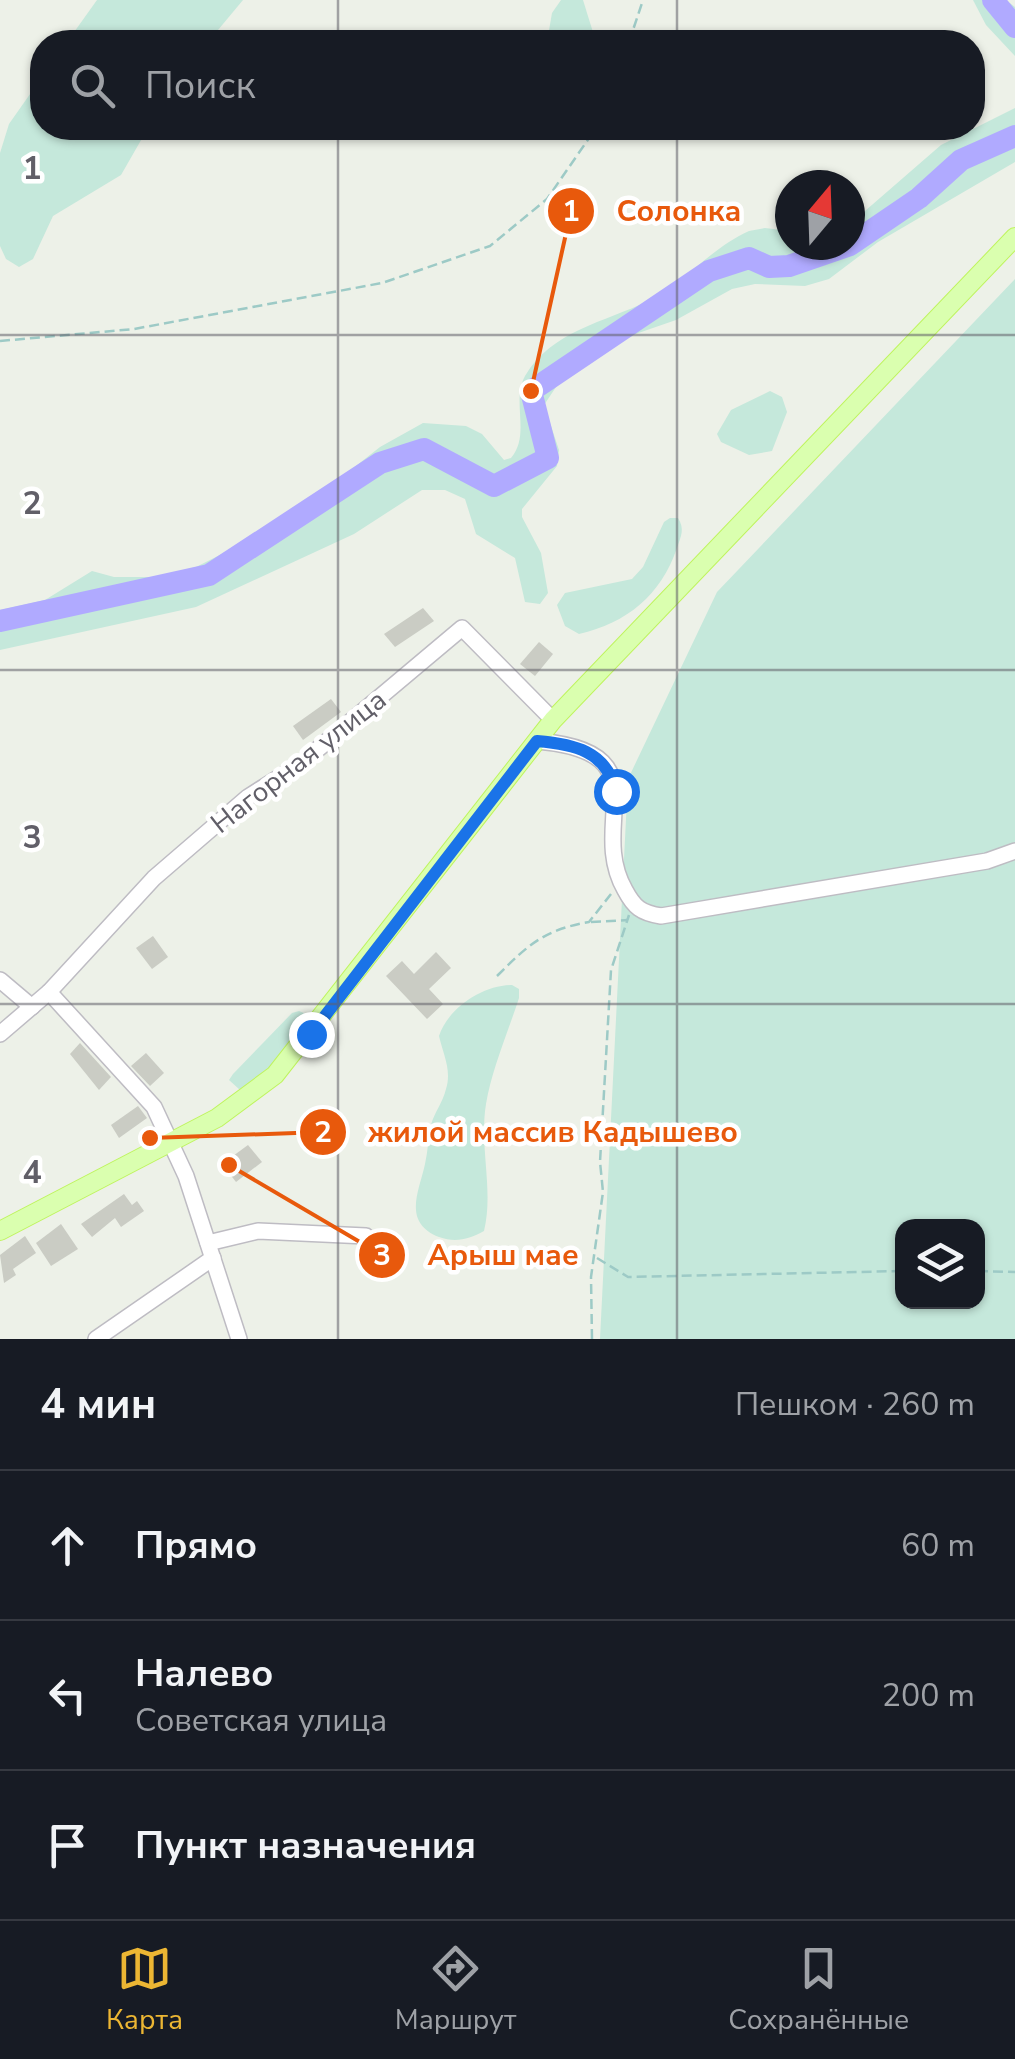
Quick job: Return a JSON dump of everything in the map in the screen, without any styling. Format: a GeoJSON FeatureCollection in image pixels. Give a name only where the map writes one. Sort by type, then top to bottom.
{"type":"FeatureCollection","features":[{"type":"Feature","properties":{"kind":"main road"},"geometry":{"type":"LineString","coordinates":[[0,1231],[170,1144],[250,1098],[275,1076],[553,720],[610,656],[664,606],[1015,237]]}},
{"type":"Feature","properties":{"kind":"street","name":"Нагорная улица"},"geometry":{"type":"LineString","coordinates":[[49,992],[154,878],[248,797],[299,764],[462,628],[553,720]]}},
{"type":"Feature","properties":{"kind":"street"},"geometry":{"type":"LineString","coordinates":[[537,741],[587,750],[612,776],[616,791],[614,873],[630,912],[661,916],[987,861],[1015,851]]}},
{"type":"Feature","properties":{"kind":"street"},"geometry":{"type":"LineString","coordinates":[[0,980],[32,1007]]}},
{"type":"Feature","properties":{"kind":"street"},"geometry":{"type":"LineString","coordinates":[[0,1034],[49,992],[154,1107],[186,1176],[238,1339]]}},
{"type":"Feature","properties":{"kind":"street"},"geometry":{"type":"LineString","coordinates":[[96,1339],[210,1250],[258,1231],[366,1236]]}},
{"type":"Feature","properties":{"kind":"path"},"geometry":{"type":"LineString","coordinates":[[633,30],[643,0]]}},
{"type":"Feature","properties":{"kind":"path"},"geometry":{"type":"LineString","coordinates":[[0,341],[134,329],[382,283],[490,246],[547,200],[588,140]]}},
{"type":"Feature","properties":{"kind":"path"},"geometry":{"type":"LineString","coordinates":[[589,922],[604,908],[614,873]]}},
{"type":"Feature","properties":{"kind":"path"},"geometry":{"type":"LineString","coordinates":[[498,976],[529,944],[554,928],[630,912]]}},
{"type":"Feature","properties":{"kind":"path"},"geometry":{"type":"LineString","coordinates":[[592,1339],[591,1276],[603,1192],[600,1162],[611,970],[630,912]]}},
{"type":"Feature","properties":{"kind":"path"},"geometry":{"type":"LineString","coordinates":[[596,1258],[628,1277],[895,1271]]}},
{"type":"Feature","properties":{"kind":"path"},"geometry":{"type":"LineString","coordinates":[[985,1271],[1015,1272]]}},
{"type":"Feature","properties":{"kind":"green space"},"geometry":{"type":"Polygon","coordinates":[[[97,0],[243,0],[218,30],[76,30],[97,0]]]}},
{"type":"Feature","properties":{"kind":"green space"},"geometry":{"type":"Polygon","coordinates":[[[561,0],[583,0],[592,30],[549,30],[552,13],[561,0]]]}},
{"type":"Feature","properties":{"kind":"green space"},"geometry":{"type":"Polygon","coordinates":[[[973,0],[1006,0],[1015,7],[1015,56],[986,25],[973,0]]]}},
{"type":"Feature","properties":{"kind":"green space"},"geometry":{"type":"Polygon","coordinates":[[[30,94],[30,140],[141,140],[121,175],[53,216],[33,259],[19,267],[6,259],[0,246],[0,153],[9,124],[30,94]]]}},
{"type":"Feature","properties":{"kind":"green space"},"geometry":{"type":"Polygon","coordinates":[[[1015,108],[1015,162],[865,252],[865,211],[941,145],[951,140],[985,140],[985,123],[1015,108]]]}},
{"type":"Feature","properties":{"kind":"green space"},"geometry":{"type":"Polygon","coordinates":[[[765,228],[775,229],[775,260],[854,260],[829,279],[805,286],[755,284],[732,289],[676,320],[624,338],[566,372],[544,405],[559,450],[557,466],[522,509],[522,517],[541,553],[548,593],[540,604],[525,602],[515,558],[476,534],[465,499],[445,490],[422,490],[354,534],[196,607],[0,650],[0,610],[45,600],[92,571],[114,577],[156,577],[196,567],[285,522],[380,447],[423,423],[466,426],[482,434],[504,460],[511,458],[520,439],[521,386],[549,348],[661,294],[735,238],[765,228]]]}},
{"type":"Feature","properties":{"kind":"green space"},"geometry":{"type":"Polygon","coordinates":[[[1015,279],[1015,1339],[600,1339],[628,779],[717,592],[1015,279]]]}},
{"type":"Feature","properties":{"kind":"green space"},"geometry":{"type":"Polygon","coordinates":[[[770,391],[782,397],[787,412],[772,451],[749,455],[721,442],[717,434],[731,410],[770,391]]]}},
{"type":"Feature","properties":{"kind":"green space"},"geometry":{"type":"Polygon","coordinates":[[[670,518],[678,518],[681,536],[670,565],[652,593],[612,623],[579,634],[565,626],[557,605],[565,593],[632,579],[670,518]]]}},
{"type":"Feature","properties":{"kind":"green space"},"geometry":{"type":"Polygon","coordinates":[[[512,985],[519,989],[519,998],[496,1064],[484,1120],[488,1200],[484,1231],[462,1239],[445,1239],[420,1223],[416,1205],[431,1125],[448,1082],[439,1036],[450,1016],[468,1000],[490,989],[512,985]]]}},
{"type":"Feature","properties":{"kind":"green space"},"geometry":{"type":"Polygon","coordinates":[[[292,1013],[306,1014],[304,1024],[290,1047],[240,1090],[229,1080],[233,1074],[292,1013]]]}},
{"type":"Feature","properties":{"kind":"building"},"geometry":{"type":"Polygon","coordinates":[[[423,608],[434,621],[395,647],[384,634],[423,608]]]}},
{"type":"Feature","properties":{"kind":"building"},"geometry":{"type":"Polygon","coordinates":[[[539,642],[553,654],[535,676],[520,664],[539,642]]]}},
{"type":"Feature","properties":{"kind":"building"},"geometry":{"type":"Polygon","coordinates":[[[331,699],[341,712],[303,740],[293,726],[331,699]]]}},
{"type":"Feature","properties":{"kind":"building"},"geometry":{"type":"Polygon","coordinates":[[[153,936],[168,957],[152,969],[136,948],[153,936]]]}},
{"type":"Feature","properties":{"kind":"building"},"geometry":{"type":"Polygon","coordinates":[[[436,952],[451,968],[429,989],[443,1004],[427,1019],[386,976],[402,961],[414,974],[436,952]]]}},
{"type":"Feature","properties":{"kind":"building"},"geometry":{"type":"Polygon","coordinates":[[[80,1043],[111,1077],[99,1090],[70,1054],[80,1043]]]}},
{"type":"Feature","properties":{"kind":"building"},"geometry":{"type":"Polygon","coordinates":[[[146,1053],[164,1073],[150,1086],[131,1066],[146,1053]]]}},
{"type":"Feature","properties":{"kind":"building"},"geometry":{"type":"Polygon","coordinates":[[[138,1106],[147,1118],[119,1138],[111,1125],[138,1106]]]}},
{"type":"Feature","properties":{"kind":"building"},"geometry":{"type":"Polygon","coordinates":[[[248,1145],[262,1162],[236,1182],[222,1164],[248,1145]]]}},
{"type":"Feature","properties":{"kind":"building"},"geometry":{"type":"Polygon","coordinates":[[[124,1194],[132,1205],[137,1201],[144,1211],[121,1227],[115,1218],[92,1237],[81,1224],[124,1194]]]}},
{"type":"Feature","properties":{"kind":"building"},"geometry":{"type":"Polygon","coordinates":[[[61,1224],[78,1249],[51,1266],[36,1243],[61,1224]]]}},
{"type":"Feature","properties":{"kind":"building"},"geometry":{"type":"Polygon","coordinates":[[[25,1236],[36,1253],[13,1269],[16,1275],[4,1283],[0,1255],[25,1236]]]}},
{"type":"Feature","properties":{"kind":"waterway"},"geometry":{"type":"LineString","coordinates":[[993,0],[1015,27]]}},
{"type":"Feature","properties":{"kind":"waterway"},"geometry":{"type":"LineString","coordinates":[[0,621],[209,575],[380,463],[424,449],[494,486],[548,458],[531,391],[709,271],[749,258],[769,267],[789,266],[850,245],[919,198],[961,160],[1015,136]]}},
{"type":"Feature","properties":{"kind":"place","name":"Солонка"},"geometry":{"type":"Point","coordinates":[531,391]}},
{"type":"Feature","properties":{"kind":"place","name":"жилой массив Кадышево"},"geometry":{"type":"Point","coordinates":[150,1138]}},
{"type":"Feature","properties":{"kind":"place","name":"Арыш мае"},"geometry":{"type":"Point","coordinates":[229,1165]}},
{"type":"Feature","properties":{"kind":"route"},"geometry":{"type":"LineString","coordinates":[[311,1034],[537,741],[587,750],[612,776],[616,791]]}}]}
